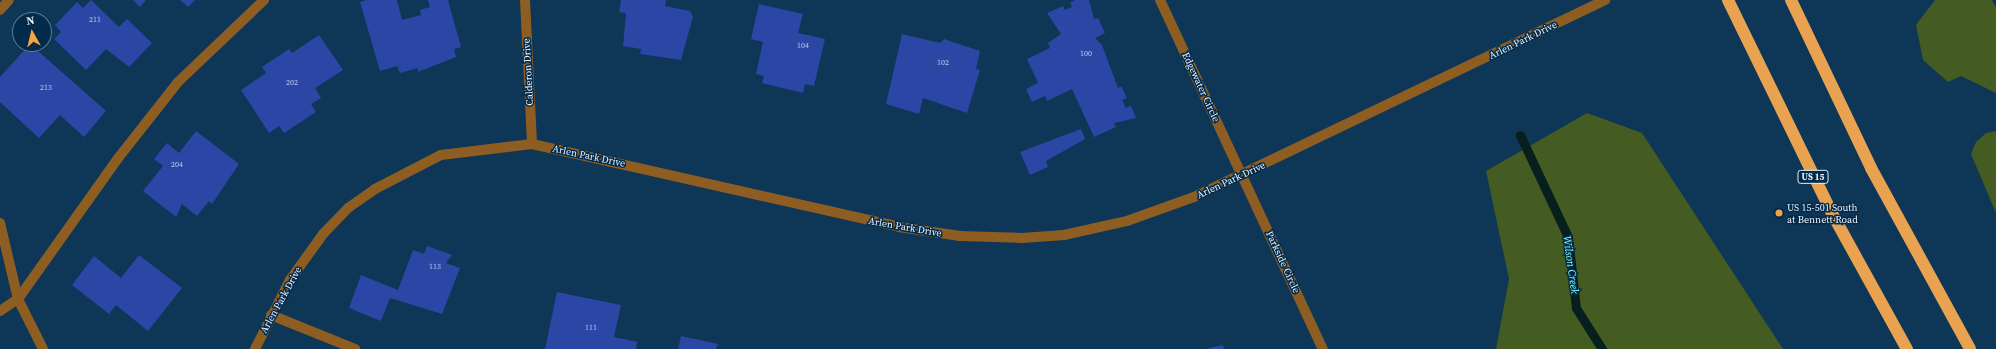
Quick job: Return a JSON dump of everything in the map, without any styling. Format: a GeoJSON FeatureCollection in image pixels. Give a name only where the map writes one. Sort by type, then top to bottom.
{"type":"FeatureCollection","features":[{"type":"Feature","properties":{"kind":"highway","name":"US 15"},"geometry":{"type":"LineString","coordinates":[[1728,0],[1834,217],[1907,349]]}},
{"type":"Feature","properties":{"kind":"highway"},"geometry":{"type":"LineString","coordinates":[[1791,0],[1871,168],[1970,349]]}},
{"type":"Feature","properties":{"kind":"street"},"geometry":{"type":"LineString","coordinates":[[0,10],[9,0]]}},
{"type":"Feature","properties":{"kind":"street"},"geometry":{"type":"LineString","coordinates":[[0,311],[18,299],[119,157],[178,82],[264,0]]}},
{"type":"Feature","properties":{"kind":"street","name":"Calderon Drive"},"geometry":{"type":"LineString","coordinates":[[525,0],[532,144]]}},
{"type":"Feature","properties":{"kind":"street","name":"Edgewater Circle"},"geometry":{"type":"LineString","coordinates":[[1160,0],[1243,174]]}},
{"type":"Feature","properties":{"kind":"street","name":"Arlen Park Drive"},"geometry":{"type":"LineString","coordinates":[[256,349],[271,315],[290,280],[323,234],[348,208],[375,189],[440,155],[532,144],[899,228],[960,236],[1022,238],[1093,230],[1159,212],[1243,174],[1605,0]]}},
{"type":"Feature","properties":{"kind":"street","name":"Parkside Circle"},"geometry":{"type":"LineString","coordinates":[[1243,174],[1323,349]]}},
{"type":"Feature","properties":{"kind":"street"},"geometry":{"type":"LineString","coordinates":[[0,223],[18,299],[43,349]]}},
{"type":"Feature","properties":{"kind":"street"},"geometry":{"type":"LineString","coordinates":[[271,315],[356,349]]}},
{"type":"Feature","properties":{"kind":"green space"},"geometry":{"type":"Polygon","coordinates":[[[1935,0],[1992,0],[1996,7],[1996,93],[1961,76],[1948,82],[1923,60],[1916,25],[1935,0]]]}},
{"type":"Feature","properties":{"kind":"green space"},"geometry":{"type":"Polygon","coordinates":[[[1587,113],[1642,133],[1783,349],[1496,349],[1509,279],[1486,171],[1587,113]]]}},
{"type":"Feature","properties":{"kind":"green space"},"geometry":{"type":"Polygon","coordinates":[[[1996,131],[1996,213],[1971,154],[1976,142],[1986,133],[1996,131]]]}},
{"type":"Feature","properties":{"kind":"building"},"geometry":{"type":"Polygon","coordinates":[[[91,0],[119,27],[127,19],[152,43],[129,67],[106,49],[86,70],[54,39],[61,32],[55,25],[77,2],[83,8],[91,0]]]}},
{"type":"Feature","properties":{"kind":"building"},"geometry":{"type":"Polygon","coordinates":[[[133,0],[146,0],[140,7],[133,0]]]}},
{"type":"Feature","properties":{"kind":"building"},"geometry":{"type":"Polygon","coordinates":[[[180,0],[195,0],[188,7],[180,0]]]}},
{"type":"Feature","properties":{"kind":"building"},"geometry":{"type":"Polygon","coordinates":[[[367,0],[397,0],[402,20],[421,15],[420,10],[430,7],[428,0],[448,0],[461,47],[454,49],[456,57],[418,72],[418,68],[400,73],[397,66],[380,71],[360,2],[367,0]]]}},
{"type":"Feature","properties":{"kind":"building"},"geometry":{"type":"Polygon","coordinates":[[[621,0],[666,0],[665,6],[690,11],[693,17],[681,60],[640,54],[641,49],[623,46],[626,13],[619,12],[621,0]]]}},
{"type":"Feature","properties":{"kind":"building"},"geometry":{"type":"Polygon","coordinates":[[[1075,0],[1089,0],[1094,19],[1098,18],[1105,33],[1095,38],[1102,45],[1118,88],[1121,86],[1127,98],[1122,100],[1126,108],[1131,106],[1136,118],[1114,123],[1116,127],[1094,137],[1072,89],[1047,101],[1045,96],[1032,102],[1026,89],[1038,83],[1027,59],[1050,48],[1048,43],[1061,34],[1047,13],[1063,6],[1065,10],[1072,7],[1070,3],[1075,0]]]}},
{"type":"Feature","properties":{"kind":"building"},"geometry":{"type":"Polygon","coordinates":[[[759,4],[803,14],[798,33],[825,39],[814,86],[805,84],[803,93],[762,83],[764,76],[756,74],[763,42],[751,39],[759,4]]]}},
{"type":"Feature","properties":{"kind":"building"},"geometry":{"type":"Polygon","coordinates":[[[902,34],[940,43],[944,39],[980,51],[976,69],[980,70],[967,113],[923,98],[919,114],[886,104],[902,34]]]}},
{"type":"Feature","properties":{"kind":"building"},"geometry":{"type":"Polygon","coordinates":[[[319,35],[343,70],[315,88],[321,98],[311,104],[316,112],[284,133],[279,126],[269,133],[241,90],[266,73],[262,67],[289,49],[292,53],[319,35]]]}},
{"type":"Feature","properties":{"kind":"building"},"geometry":{"type":"Polygon","coordinates":[[[23,52],[39,52],[106,111],[84,137],[60,115],[39,138],[0,102],[0,77],[23,52]]]}},
{"type":"Feature","properties":{"kind":"building"},"geometry":{"type":"Polygon","coordinates":[[[1081,129],[1085,139],[1046,161],[1048,167],[1030,175],[1020,152],[1081,129]]]}},
{"type":"Feature","properties":{"kind":"building"},"geometry":{"type":"Polygon","coordinates":[[[196,131],[239,164],[212,204],[209,201],[197,216],[182,204],[176,217],[143,191],[163,166],[154,159],[167,143],[179,153],[196,131]]]}},
{"type":"Feature","properties":{"kind":"building"},"geometry":{"type":"Polygon","coordinates":[[[427,246],[452,255],[446,263],[460,268],[442,314],[390,298],[381,321],[349,308],[361,275],[398,290],[413,250],[424,254],[427,246]]]}},
{"type":"Feature","properties":{"kind":"building"},"geometry":{"type":"Polygon","coordinates":[[[139,255],[182,288],[148,331],[116,305],[109,314],[72,285],[94,256],[121,278],[139,255]]]}},
{"type":"Feature","properties":{"kind":"building"},"geometry":{"type":"Polygon","coordinates":[[[557,292],[621,305],[614,337],[637,342],[636,349],[545,349],[557,292]]]}},
{"type":"Feature","properties":{"kind":"building"},"geometry":{"type":"Polygon","coordinates":[[[681,336],[718,344],[716,349],[678,349],[681,336]]]}},
{"type":"Feature","properties":{"kind":"building"},"geometry":{"type":"Polygon","coordinates":[[[1223,345],[1224,349],[1209,349],[1209,348],[1223,345]]]}},
{"type":"Feature","properties":{"kind":"waterway","name":"Wilson Creek"},"geometry":{"type":"LineString","coordinates":[[1520,135],[1568,237],[1576,308],[1602,349]]}},
{"type":"Feature","properties":{"kind":"place","name":"US 15-501 South at Bennett Road"},"geometry":{"type":"Point","coordinates":[1779,213]}}]}
